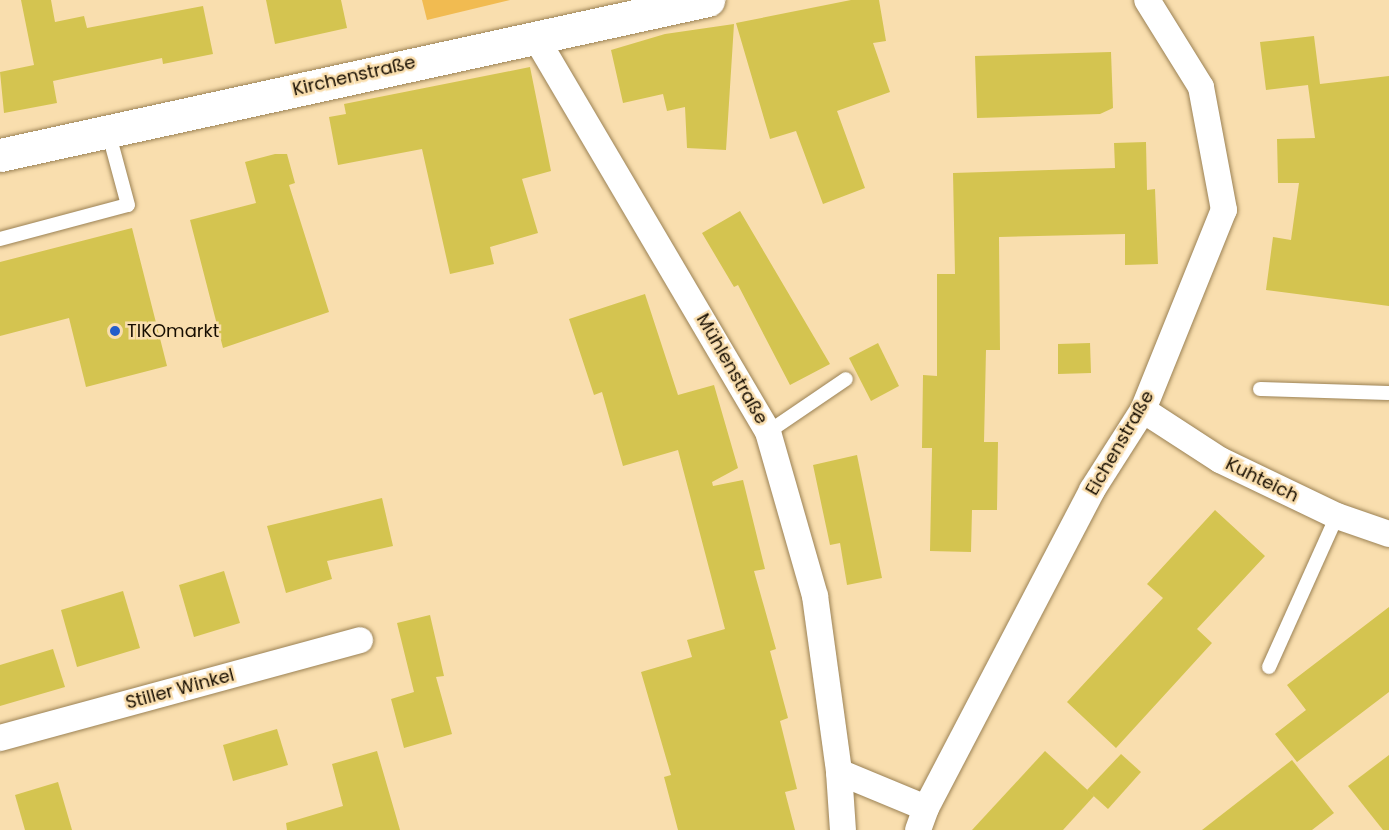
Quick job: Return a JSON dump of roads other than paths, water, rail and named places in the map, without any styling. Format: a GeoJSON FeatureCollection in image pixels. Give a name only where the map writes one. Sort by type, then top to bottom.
{"type":"FeatureCollection","features":[{"type":"Feature","properties":{"kind":"street","name":"Kirchenstraße"},"geometry":{"type":"LineString","coordinates":[[0,155],[708,0]]}},
{"type":"Feature","properties":{"kind":"street","name":"Eichenstraße"},"geometry":{"type":"LineString","coordinates":[[922,819],[1092,490],[1143,410],[1224,210],[1201,87],[1147,0]]}},
{"type":"Feature","properties":{"kind":"street","name":"Mühlenstraße"},"geometry":{"type":"LineString","coordinates":[[536,38],[768,432],[815,596],[839,772],[843,830]]}},
{"type":"Feature","properties":{"kind":"street","name":"Kuhteich"},"geometry":{"type":"LineString","coordinates":[[1143,410],[1220,460],[1337,516],[1389,534]]}},
{"type":"Feature","properties":{"kind":"street","name":"Stiller Winkel"},"geometry":{"type":"LineString","coordinates":[[0,738],[360,640]]}},
{"type":"Feature","properties":{"kind":"street"},"geometry":{"type":"LineString","coordinates":[[839,772],[922,819]]}},
{"type":"Feature","properties":{"kind":"lane"},"geometry":{"type":"LineString","coordinates":[[0,239],[128,205],[108,131]]}},
{"type":"Feature","properties":{"kind":"lane"},"geometry":{"type":"LineString","coordinates":[[768,432],[846,379]]}},
{"type":"Feature","properties":{"kind":"lane"},"geometry":{"type":"LineString","coordinates":[[1260,389],[1389,393]]}},
{"type":"Feature","properties":{"kind":"lane"},"geometry":{"type":"LineString","coordinates":[[1269,667],[1337,516]]}},
{"type":"Feature","properties":{"kind":"place","name":"TIKOmarkt"},"geometry":{"type":"Point","coordinates":[115,331]}}]}
